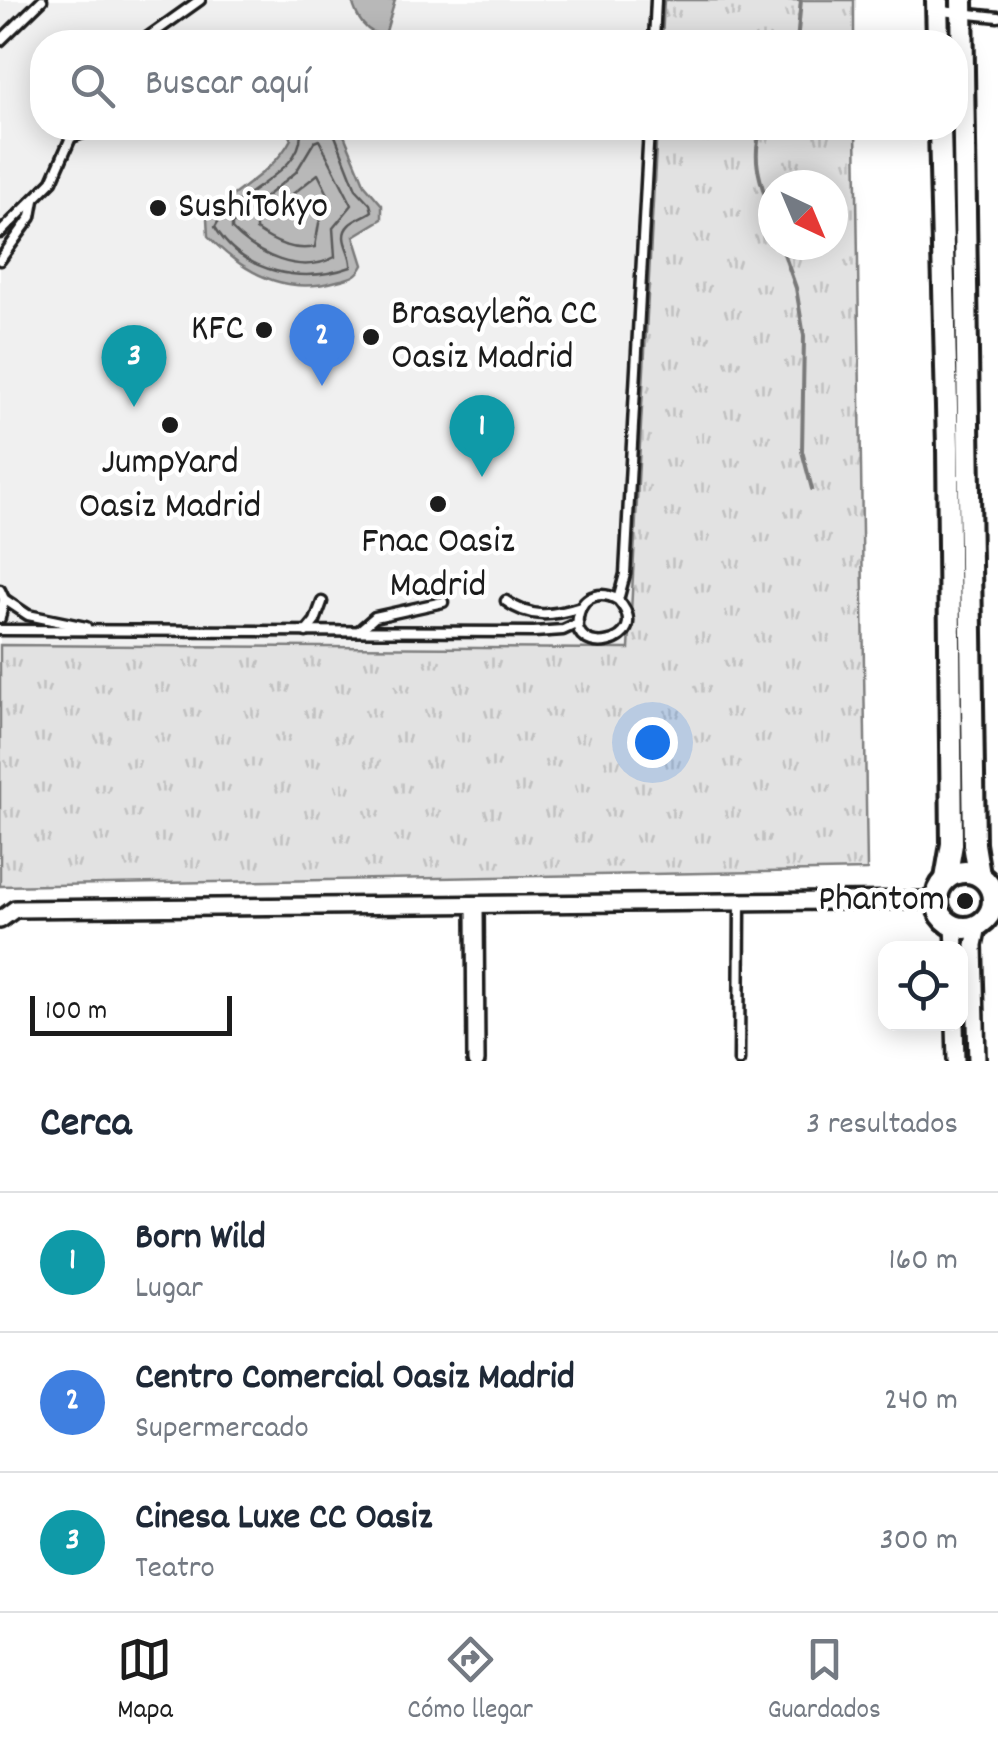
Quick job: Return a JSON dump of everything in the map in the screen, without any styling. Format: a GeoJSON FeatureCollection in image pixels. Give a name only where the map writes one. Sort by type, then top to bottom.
{"type":"FeatureCollection","features":[{"type":"Feature","properties":{"kind":"street"},"geometry":{"type":"LineString","coordinates":[[937,5],[938,30]]}},
{"type":"Feature","properties":{"kind":"street"},"geometry":{"type":"LineString","coordinates":[[940,140],[952,844],[946,879],[937,900],[942,916],[954,926],[978,926]]}},
{"type":"Feature","properties":{"kind":"street"},"geometry":{"type":"LineString","coordinates":[[964,140],[974,844],[979,875]]}},
{"type":"Feature","properties":{"kind":"street"},"geometry":{"type":"LineString","coordinates":[[946,879],[962,872],[979,875],[990,886],[996,901],[989,916],[978,926],[974,945],[976,1061]]}},
{"type":"Feature","properties":{"kind":"street"},"geometry":{"type":"LineString","coordinates":[[0,920],[15,910],[937,900]]}},
{"type":"Feature","properties":{"kind":"street"},"geometry":{"type":"LineString","coordinates":[[475,906],[476,1061]]}},
{"type":"Feature","properties":{"kind":"street"},"geometry":{"type":"LineString","coordinates":[[954,926],[955,941]]}},
{"type":"Feature","properties":{"kind":"street"},"geometry":{"type":"LineString","coordinates":[[955,1031],[956,1061]]}},
{"type":"Feature","properties":{"kind":"lane"},"geometry":{"type":"LineString","coordinates":[[0,40],[42,0]]}},
{"type":"Feature","properties":{"kind":"lane"},"geometry":{"type":"LineString","coordinates":[[160,30],[200,0]]}},
{"type":"Feature","properties":{"kind":"lane"},"geometry":{"type":"LineString","coordinates":[[655,30],[656,0]]}},
{"type":"Feature","properties":{"kind":"lane"},"geometry":{"type":"LineString","coordinates":[[937,5],[998,17]]}},
{"type":"Feature","properties":{"kind":"lane"},"geometry":{"type":"LineString","coordinates":[[0,233],[52,182],[70,140]]}},
{"type":"Feature","properties":{"kind":"lane"},"geometry":{"type":"LineString","coordinates":[[618,600],[625,574],[649,140]]}},
{"type":"Feature","properties":{"kind":"lane"},"geometry":{"type":"LineString","coordinates":[[0,260],[31,218],[35,198]]}},
{"type":"Feature","properties":{"kind":"lane"},"geometry":{"type":"LineString","coordinates":[[0,618],[2,594]]}},
{"type":"Feature","properties":{"kind":"lane"},"geometry":{"type":"LineString","coordinates":[[2,594],[28,615],[90,629]]}},
{"type":"Feature","properties":{"kind":"lane"},"geometry":{"type":"LineString","coordinates":[[506,601],[520,612],[539,615],[581,607],[594,596],[610,596],[618,600],[626,613],[626,628],[615,640],[592,642],[578,624],[581,607]]}},
{"type":"Feature","properties":{"kind":"lane"},"geometry":{"type":"LineString","coordinates":[[306,632],[316,621],[322,602]]}},
{"type":"Feature","properties":{"kind":"lane"},"geometry":{"type":"LineString","coordinates":[[360,631],[375,617],[443,602]]}},
{"type":"Feature","properties":{"kind":"lane"},"geometry":{"type":"LineString","coordinates":[[0,630],[534,632],[563,630],[578,624]]}},
{"type":"Feature","properties":{"kind":"lane"},"geometry":{"type":"LineString","coordinates":[[738,1061],[740,904]]}},
{"type":"Feature","properties":{"kind":"shaded area"},"geometry":{"type":"Polygon","coordinates":[[[0,0],[664,0],[663,30],[30,30],[30,140],[656,140],[629,649],[0,645],[0,0]]]}},
{"type":"Feature","properties":{"kind":"green space"},"geometry":{"type":"Polygon","coordinates":[[[664,0],[854,0],[854,30],[663,30],[664,0]]]}},
{"type":"Feature","properties":{"kind":"green space"},"geometry":{"type":"Polygon","coordinates":[[[656,140],[856,140],[867,870],[0,886],[0,645],[629,649],[656,140]]]}},
{"type":"Feature","properties":{"kind":"water"},"geometry":{"type":"Polygon","coordinates":[[[352,0],[395,0],[386,30],[370,30],[356,13],[352,0]]]}},
{"type":"Feature","properties":{"kind":"water"},"geometry":{"type":"Polygon","coordinates":[[[290,140],[346,140],[365,185],[382,205],[382,219],[354,236],[363,265],[349,278],[300,286],[266,278],[236,261],[208,236],[207,218],[284,151],[290,140]]]}},
{"type":"Feature","properties":{"kind":"waterway"},"geometry":{"type":"LineString","coordinates":[[798,30],[801,0]]}},
{"type":"Feature","properties":{"kind":"waterway"},"geometry":{"type":"LineString","coordinates":[[758,140],[759,170]]}},
{"type":"Feature","properties":{"kind":"waterway"},"geometry":{"type":"LineString","coordinates":[[786,260],[796,288],[804,336],[802,451],[812,489]]}},
{"type":"Feature","properties":{"kind":"place","name":"SushiTokyo"},"geometry":{"type":"Point","coordinates":[158,208]}},
{"type":"Feature","properties":{"kind":"place","name":"KFC"},"geometry":{"type":"Point","coordinates":[264,330]}},
{"type":"Feature","properties":{"kind":"place","name":"Brasayleña CC Oasiz Madrid"},"geometry":{"type":"Point","coordinates":[371,337]}},
{"type":"Feature","properties":{"kind":"place","name":"Centro Comercial Oasiz Madrid"},"geometry":{"type":"Point","coordinates":[322,386]}},
{"type":"Feature","properties":{"kind":"place","name":"Cinesa Luxe CC Oasiz"},"geometry":{"type":"Point","coordinates":[134,407]}},
{"type":"Feature","properties":{"kind":"place","name":"JumpYard Oasiz Madrid"},"geometry":{"type":"Point","coordinates":[170,425]}},
{"type":"Feature","properties":{"kind":"place","name":"Born Wild"},"geometry":{"type":"Point","coordinates":[482,477]}},
{"type":"Feature","properties":{"kind":"place","name":"Fnac Oasiz Madrid"},"geometry":{"type":"Point","coordinates":[438,504]}},
{"type":"Feature","properties":{"kind":"place","name":"Phantom"},"geometry":{"type":"Point","coordinates":[965,901]}}]}
